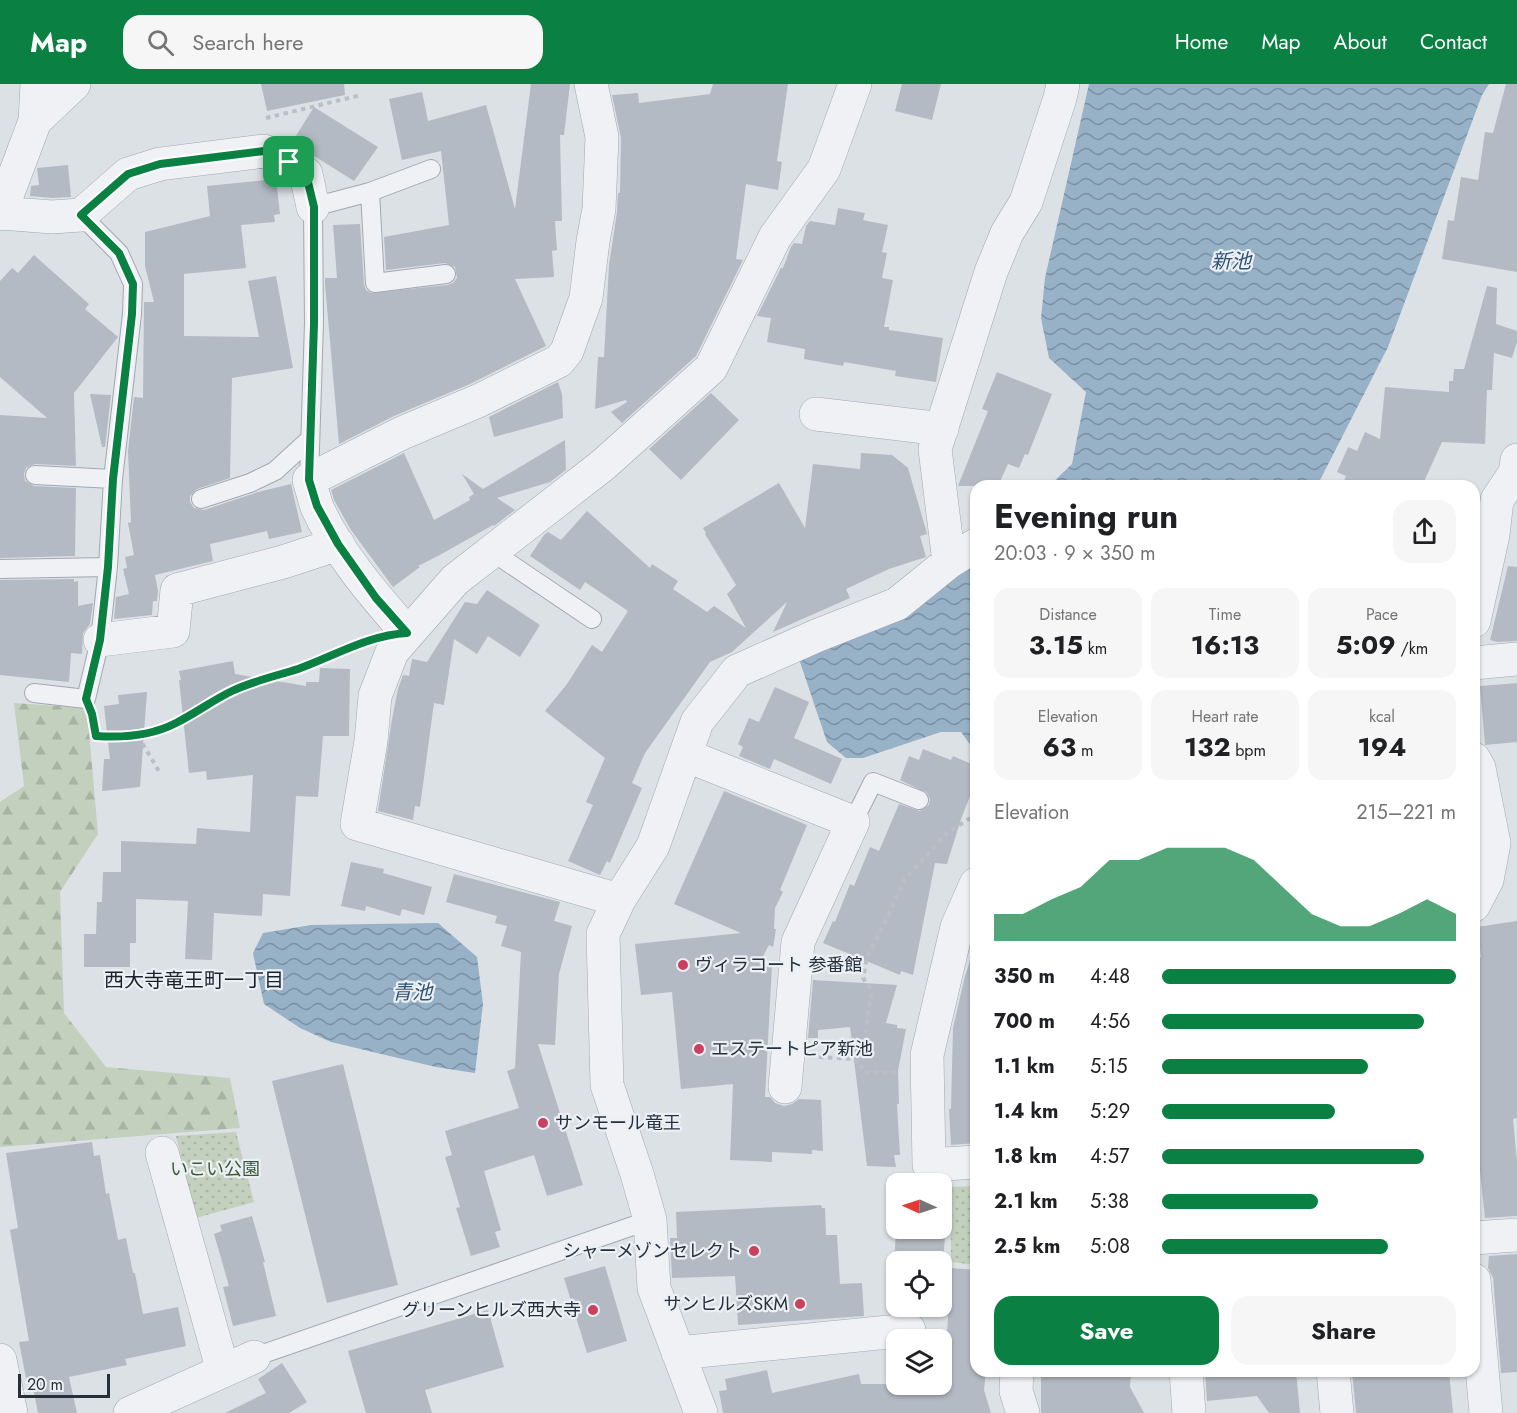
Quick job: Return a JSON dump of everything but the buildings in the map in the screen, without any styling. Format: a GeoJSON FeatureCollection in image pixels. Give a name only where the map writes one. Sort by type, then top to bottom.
{"type":"FeatureCollection","features":[{"type":"Feature","properties":{"kind":"street"},"geometry":{"type":"LineString","coordinates":[[37,84],[34,121],[0,214],[52,217],[81,215],[128,174],[160,164],[264,151],[289,162],[306,174],[314,207]]}},
{"type":"Feature","properties":{"kind":"street"},"geometry":{"type":"LineString","coordinates":[[34,121],[74,84]]}},
{"type":"Feature","properties":{"kind":"street"},"geometry":{"type":"LineString","coordinates":[[407,633],[376,598],[338,544],[317,506],[309,480],[402,433],[478,401],[559,361],[567,351],[586,298],[599,209],[602,137],[591,84]]}},
{"type":"Feature","properties":{"kind":"street"},"geometry":{"type":"LineString","coordinates":[[619,900],[357,824],[371,741],[375,696],[392,651],[455,580],[603,465],[711,368],[775,237],[824,169],[855,84]]}},
{"type":"Feature","properties":{"kind":"street"},"geometry":{"type":"LineString","coordinates":[[949,562],[935,449],[992,272],[1007,233],[1026,202],[1063,84]]}},
{"type":"Feature","properties":{"kind":"street"},"geometry":{"type":"LineString","coordinates":[[816,414],[942,429]]}},
{"type":"Feature","properties":{"kind":"street"},"geometry":{"type":"LineString","coordinates":[[1480,594],[1493,535],[1486,500],[1516,469]]}},
{"type":"Feature","properties":{"kind":"street"},"geometry":{"type":"LineString","coordinates":[[100,640],[173,631],[177,590],[283,562],[338,544]]}},
{"type":"Feature","properties":{"kind":"street"},"geometry":{"type":"LineString","coordinates":[[700,1413],[654,1288],[650,1220],[638,1174],[607,1085],[603,934],[619,900],[653,846],[697,722],[737,671],[897,604],[949,562],[970,549]]}},
{"type":"Feature","properties":{"kind":"street"},"geometry":{"type":"LineString","coordinates":[[1480,662],[1517,659]]}},
{"type":"Feature","properties":{"kind":"street"},"geometry":{"type":"LineString","coordinates":[[685,755],[853,822],[798,942],[785,1087]]}},
{"type":"Feature","properties":{"kind":"street"},"geometry":{"type":"LineString","coordinates":[[1480,774],[1494,843],[1493,886]]}},
{"type":"Feature","properties":{"kind":"street"},"geometry":{"type":"LineString","coordinates":[[970,898],[957,927],[927,1055],[929,1164],[970,1162]]}},
{"type":"Feature","properties":{"kind":"street"},"geometry":{"type":"LineString","coordinates":[[162,1153],[223,1371]]}},
{"type":"Feature","properties":{"kind":"street"},"geometry":{"type":"LineString","coordinates":[[1480,1238],[1517,1235]]}},
{"type":"Feature","properties":{"kind":"street"},"geometry":{"type":"LineString","coordinates":[[678,1353],[886,1332]]}},
{"type":"Feature","properties":{"kind":"street"},"geometry":{"type":"LineString","coordinates":[[1480,1346],[1486,1413]]}},
{"type":"Feature","properties":{"kind":"street"},"geometry":{"type":"LineString","coordinates":[[130,1413],[254,1357]]}},
{"type":"Feature","properties":{"kind":"street"},"geometry":{"type":"LineString","coordinates":[[0,1360],[11,1413]]}},
{"type":"Feature","properties":{"kind":"street"},"geometry":{"type":"LineString","coordinates":[[1017,1377],[1016,1391],[1023,1413]]}},
{"type":"Feature","properties":{"kind":"street"},"geometry":{"type":"LineString","coordinates":[[1186,1377],[1189,1413]]}},
{"type":"Feature","properties":{"kind":"street"},"geometry":{"type":"LineString","coordinates":[[1334,1377],[1337,1413]]}},
{"type":"Feature","properties":{"kind":"lane"},"geometry":{"type":"LineString","coordinates":[[309,480],[314,323],[314,207],[370,192],[431,169]]}},
{"type":"Feature","properties":{"kind":"lane"},"geometry":{"type":"LineString","coordinates":[[370,192],[375,283],[446,274]]}},
{"type":"Feature","properties":{"kind":"lane"},"geometry":{"type":"LineString","coordinates":[[34,693],[86,699],[100,640],[108,567],[113,479],[125,387],[133,284],[119,253],[81,215]]}},
{"type":"Feature","properties":{"kind":"lane"},"geometry":{"type":"LineString","coordinates":[[201,499],[250,483],[275,471],[310,439]]}},
{"type":"Feature","properties":{"kind":"lane"},"geometry":{"type":"LineString","coordinates":[[35,475],[113,479]]}},
{"type":"Feature","properties":{"kind":"lane"},"geometry":{"type":"LineString","coordinates":[[491,551],[592,619]]}},
{"type":"Feature","properties":{"kind":"lane"},"geometry":{"type":"LineString","coordinates":[[0,568],[108,567]]}},
{"type":"Feature","properties":{"kind":"lane"},"geometry":{"type":"LineString","coordinates":[[853,822],[873,782],[919,800]]}},
{"type":"Feature","properties":{"kind":"lane"},"geometry":{"type":"LineString","coordinates":[[254,1357],[650,1220]]}},
{"type":"Feature","properties":{"kind":"path"},"geometry":{"type":"LineString","coordinates":[[263,118],[361,95]]}},
{"type":"Feature","properties":{"kind":"path"},"geometry":{"type":"LineString","coordinates":[[86,699],[92,714],[96,736],[116,738],[138,736],[177,723],[233,690],[297,669],[387,634],[407,633]]}},
{"type":"Feature","properties":{"kind":"path"},"geometry":{"type":"LineString","coordinates":[[138,736],[160,773]]}},
{"type":"Feature","properties":{"kind":"path"},"geometry":{"type":"LineString","coordinates":[[861,1066],[871,995],[870,988],[863,978],[867,957],[904,880],[948,832],[970,817]]}},
{"type":"Feature","properties":{"kind":"path"},"geometry":{"type":"LineString","coordinates":[[788,1055],[853,1059],[865,1073],[927,1073]]}},
{"type":"Feature","properties":{"kind":"green space"},"geometry":{"type":"Polygon","coordinates":[[[14,703],[87,708],[98,834],[60,892],[64,1013],[106,1067],[230,1078],[240,1128],[0,1147],[0,802],[24,786],[14,703]]]}},
{"type":"Feature","properties":{"kind":"green space","name":"いこい公園"},"geometry":{"type":"Polygon","coordinates":[[[236,1132],[254,1202],[196,1218],[176,1136],[236,1132]]]}},
{"type":"Feature","properties":{"kind":"green space"},"geometry":{"type":"Polygon","coordinates":[[[970,1186],[970,1264],[952,1262],[952,1187],[970,1186]]]}},
{"type":"Feature","properties":{"kind":"water","name":"新池"},"geometry":{"type":"Polygon","coordinates":[[[1089,84],[1489,84],[1482,95],[1388,347],[1320,480],[1055,480],[1072,464],[1086,392],[1049,358],[1041,318],[1045,278],[1089,84]]]}},
{"type":"Feature","properties":{"kind":"water"},"geometry":{"type":"Polygon","coordinates":[[[970,562],[970,745],[961,732],[941,732],[863,758],[846,758],[827,742],[799,659],[912,610],[941,590],[957,570],[970,562]]]}},
{"type":"Feature","properties":{"kind":"water","name":"青池"},"geometry":{"type":"Polygon","coordinates":[[[438,923],[477,957],[483,1004],[475,1073],[436,1067],[331,1042],[300,1028],[264,1004],[253,953],[263,933],[311,925],[438,923]]]}},
{"type":"Feature","properties":{"kind":"place","name":"ヴィラコート 参番館"},"geometry":{"type":"Point","coordinates":[683,965]}},
{"type":"Feature","properties":{"kind":"place","name":"エステートピア新池"},"geometry":{"type":"Point","coordinates":[699,1049]}},
{"type":"Feature","properties":{"kind":"place","name":"サンモール竜王"},"geometry":{"type":"Point","coordinates":[543,1123]}},
{"type":"Feature","properties":{"kind":"place","name":"シャーメゾンセレクト"},"geometry":{"type":"Point","coordinates":[754,1251]}},
{"type":"Feature","properties":{"kind":"place","name":"サンヒルズSKM"},"geometry":{"type":"Point","coordinates":[800,1304]}},
{"type":"Feature","properties":{"kind":"place","name":"グリーンヒルズ西大寺"},"geometry":{"type":"Point","coordinates":[593,1310]}},
{"type":"Feature","properties":{"kind":"district","name":"西大寺竜王町一丁目"},"geometry":{"type":"Point","coordinates":[194,980]}},
{"type":"Feature","properties":{"kind":"route"},"geometry":{"type":"LineString","coordinates":[[264,151],[289,162],[306,174],[314,207],[314,323],[309,480],[317,506],[338,544],[376,598],[407,633],[387,634],[297,669],[233,690],[177,723],[163,728],[138,736],[116,738],[96,736],[92,714],[86,699],[100,640],[108,567],[113,479],[125,387],[133,284],[119,253],[81,215],[128,174],[160,164],[264,151]]}}]}
